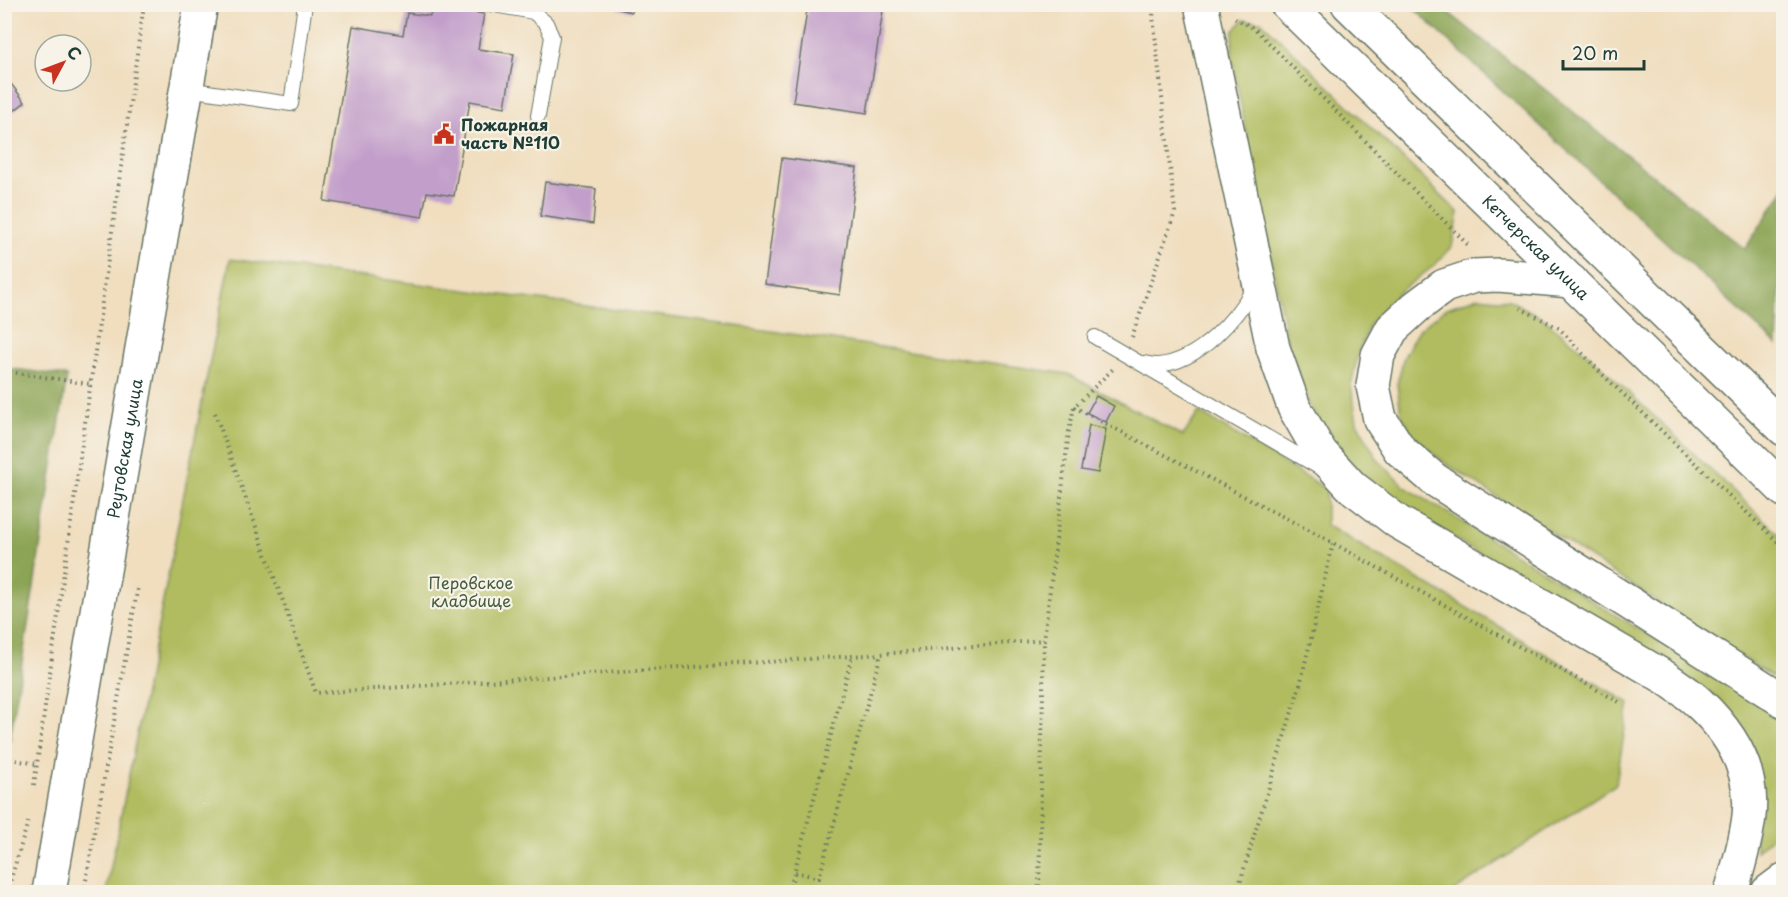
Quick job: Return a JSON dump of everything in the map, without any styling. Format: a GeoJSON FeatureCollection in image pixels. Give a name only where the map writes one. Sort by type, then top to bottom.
{"type":"FeatureCollection","features":[{"type":"Feature","properties":{"kind":"main road","name":"Реутовская улица"},"geometry":{"type":"LineString","coordinates":[[49,892],[201,4]]}},
{"type":"Feature","properties":{"kind":"main road"},"geometry":{"type":"LineString","coordinates":[[1201,4],[1273,348],[1294,407],[1320,453],[1352,487],[1398,522],[1666,678],[1698,701],[1713,717],[1738,752],[1748,782],[1749,816],[1731,892]]}},
{"type":"Feature","properties":{"kind":"main road","name":"Кетчерская улица"},"geometry":{"type":"LineString","coordinates":[[1287,4],[1784,490]]}},
{"type":"Feature","properties":{"kind":"main road"},"geometry":{"type":"LineString","coordinates":[[1348,4],[1784,429]]}},
{"type":"Feature","properties":{"kind":"main road"},"geometry":{"type":"LineString","coordinates":[[1571,282],[1498,275],[1474,276],[1444,286],[1392,329],[1378,355],[1373,386],[1380,419],[1400,450],[1435,480],[1784,701]]}},
{"type":"Feature","properties":{"kind":"main road"},"geometry":{"type":"LineString","coordinates":[[1768,892],[1784,880]]}},
{"type":"Feature","properties":{"kind":"lane"},"geometry":{"type":"LineString","coordinates":[[187,89],[291,104],[305,4]]}},
{"type":"Feature","properties":{"kind":"lane"},"geometry":{"type":"LineString","coordinates":[[489,4],[533,12],[546,23],[552,38],[538,116]]}},
{"type":"Feature","properties":{"kind":"lane"},"geometry":{"type":"LineString","coordinates":[[1139,363],[1158,365],[1178,360],[1201,349],[1243,307],[1259,279]]}},
{"type":"Feature","properties":{"kind":"lane"},"geometry":{"type":"LineString","coordinates":[[1095,337],[1352,487]]}},
{"type":"Feature","properties":{"kind":"path"},"geometry":{"type":"LineString","coordinates":[[34,789],[144,4]]}},
{"type":"Feature","properties":{"kind":"path"},"geometry":{"type":"LineString","coordinates":[[1039,892],[1044,640],[1069,431],[1074,407],[1126,355],[1175,212],[1153,18],[1154,4]]}},
{"type":"Feature","properties":{"kind":"path"},"geometry":{"type":"LineString","coordinates":[[4,371],[90,384]]}},
{"type":"Feature","properties":{"kind":"path"},"geometry":{"type":"LineString","coordinates":[[1074,407],[1333,543],[1619,702]]}},
{"type":"Feature","properties":{"kind":"path"},"geometry":{"type":"LineString","coordinates":[[215,413],[316,693],[881,654],[1044,640]]}},
{"type":"Feature","properties":{"kind":"path"},"geometry":{"type":"LineString","coordinates":[[1237,892],[1300,685],[1333,543]]}},
{"type":"Feature","properties":{"kind":"path"},"geometry":{"type":"LineString","coordinates":[[84,892],[138,586]]}},
{"type":"Feature","properties":{"kind":"path"},"geometry":{"type":"LineString","coordinates":[[795,872],[819,878],[881,654]]}},
{"type":"Feature","properties":{"kind":"path"},"geometry":{"type":"LineString","coordinates":[[789,892],[852,656]]}},
{"type":"Feature","properties":{"kind":"path"},"geometry":{"type":"LineString","coordinates":[[4,758],[37,764]]}},
{"type":"Feature","properties":{"kind":"path"},"geometry":{"type":"LineString","coordinates":[[7,892],[29,818]]}},
{"type":"Feature","properties":{"kind":"green space"},"geometry":{"type":"Polygon","coordinates":[[[1410,5],[1439,5],[1745,249],[1783,191],[1784,271],[1780,283],[1777,345],[1410,5]]]}},
{"type":"Feature","properties":{"kind":"green space"},"geometry":{"type":"Polygon","coordinates":[[[1243,20],[1261,21],[1459,213],[1452,246],[1435,265],[1398,293],[1370,323],[1359,350],[1351,385],[1357,422],[1378,460],[1405,487],[1783,717],[1783,827],[1756,851],[1753,750],[1733,716],[1711,693],[1402,507],[1362,474],[1336,447],[1308,403],[1288,346],[1232,59],[1233,32],[1243,20]]]}},
{"type":"Feature","properties":{"kind":"green space","name":"Перовское кладбище"},"geometry":{"type":"Polygon","coordinates":[[[230,259],[722,324],[1068,374],[1183,436],[1199,412],[1326,489],[1326,525],[1629,703],[1616,784],[1453,892],[106,892],[230,259]]]}},
{"type":"Feature","properties":{"kind":"green space"},"geometry":{"type":"Polygon","coordinates":[[[1478,297],[1509,300],[1541,317],[1589,355],[1783,538],[1783,684],[1445,463],[1412,434],[1401,413],[1397,384],[1404,357],[1418,330],[1447,308],[1478,297]]]}},
{"type":"Feature","properties":{"kind":"green space"},"geometry":{"type":"Polygon","coordinates":[[[4,368],[67,376],[5,771],[4,368]]]}},
{"type":"Feature","properties":{"kind":"building"},"geometry":{"type":"Polygon","coordinates":[[[618,4],[634,4],[632,12],[618,9],[618,4]]]}},
{"type":"Feature","properties":{"kind":"building"},"geometry":{"type":"Polygon","coordinates":[[[808,4],[884,4],[867,113],[793,102],[808,4]]]}},
{"type":"Feature","properties":{"kind":"building"},"geometry":{"type":"Polygon","coordinates":[[[432,5],[484,14],[478,49],[514,54],[505,107],[470,101],[454,196],[427,192],[422,217],[324,201],[353,26],[403,35],[407,13],[430,16],[432,5]]]}},
{"type":"Feature","properties":{"kind":"building"},"geometry":{"type":"Polygon","coordinates":[[[5,76],[25,102],[5,118],[5,76]]]}},
{"type":"Feature","properties":{"kind":"building"},"geometry":{"type":"Polygon","coordinates":[[[782,158],[857,168],[840,295],[765,284],[782,158]]]}},
{"type":"Feature","properties":{"kind":"building"},"geometry":{"type":"Polygon","coordinates":[[[545,182],[596,189],[593,224],[540,216],[545,182]]]}},
{"type":"Feature","properties":{"kind":"building"},"geometry":{"type":"Polygon","coordinates":[[[1096,396],[1114,406],[1106,422],[1087,413],[1096,396]]]}},
{"type":"Feature","properties":{"kind":"building"},"geometry":{"type":"Polygon","coordinates":[[[1089,425],[1106,429],[1098,473],[1081,470],[1089,425]]]}},
{"type":"Feature","properties":{"kind":"place","name":"Пожарная часть №110"},"geometry":{"type":"Point","coordinates":[444,134]}}]}
